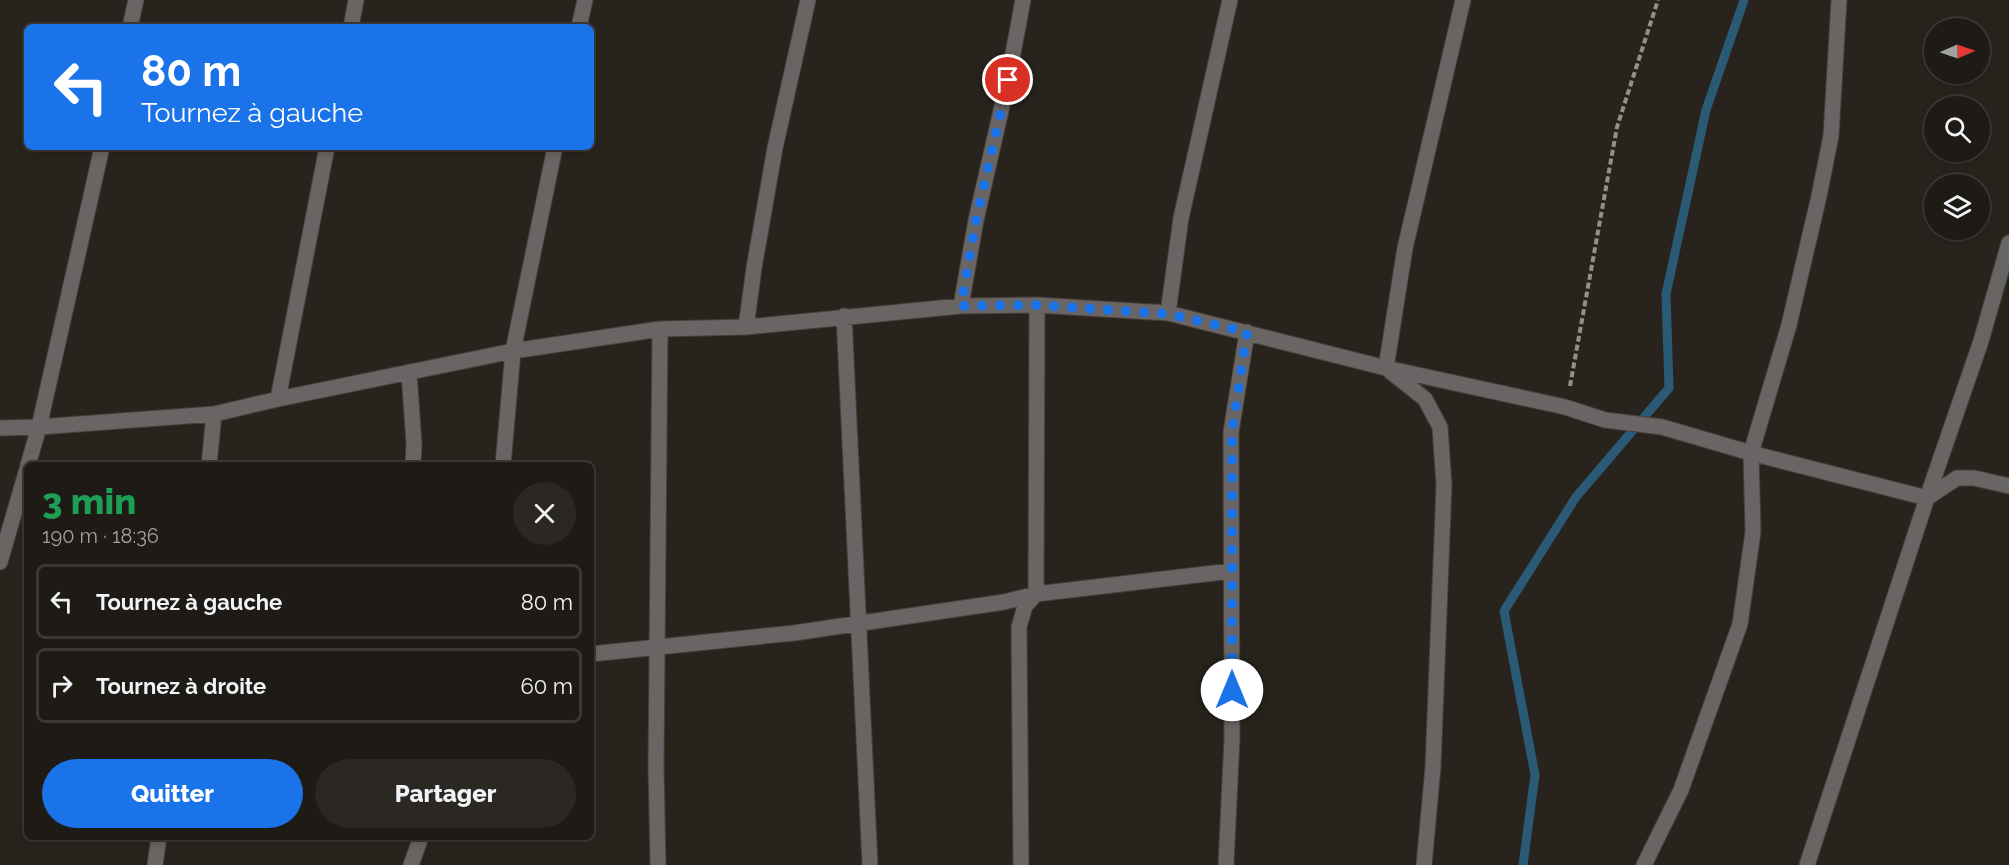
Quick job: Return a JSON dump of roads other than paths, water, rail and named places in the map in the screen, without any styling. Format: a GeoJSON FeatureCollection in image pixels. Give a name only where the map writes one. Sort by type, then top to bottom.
{"type":"FeatureCollection","features":[{"type":"Feature","properties":{"kind":"street"},"geometry":{"type":"LineString","coordinates":[[130,24],[136,0]]}},
{"type":"Feature","properties":{"kind":"street"},"geometry":{"type":"LineString","coordinates":[[352,24],[356,0]]}},
{"type":"Feature","properties":{"kind":"street"},"geometry":{"type":"LineString","coordinates":[[580,24],[585,0]]}},
{"type":"Feature","properties":{"kind":"street"},"geometry":{"type":"LineString","coordinates":[[746,327],[775,148],[808,0]]}},
{"type":"Feature","properties":{"kind":"street"},"geometry":{"type":"LineString","coordinates":[[961,306],[976,220],[1008,80],[1023,0]]}},
{"type":"Feature","properties":{"kind":"street"},"geometry":{"type":"LineString","coordinates":[[1168,314],[1181,218],[1230,0]]}},
{"type":"Feature","properties":{"kind":"street"},"geometry":{"type":"LineString","coordinates":[[1386,368],[1397,291],[1417,192],[1463,0]]}},
{"type":"Feature","properties":{"kind":"street"},"geometry":{"type":"LineString","coordinates":[[1644,865],[1681,790],[1740,624],[1753,532],[1751,453],[1789,326],[1831,136],[1839,0]]}},
{"type":"Feature","properties":{"kind":"street"},"geometry":{"type":"LineString","coordinates":[[29,462],[101,150]]}},
{"type":"Feature","properties":{"kind":"street"},"geometry":{"type":"LineString","coordinates":[[278,399],[326,150]]}},
{"type":"Feature","properties":{"kind":"street"},"geometry":{"type":"LineString","coordinates":[[503,462],[513,351],[554,150]]}},
{"type":"Feature","properties":{"kind":"street"},"geometry":{"type":"LineString","coordinates":[[1807,865],[1980,341],[2009,243]]}},
{"type":"Feature","properties":{"kind":"street"},"geometry":{"type":"LineString","coordinates":[[1022,865],[1020,627],[1025,606],[1036,594],[1037,305]]}},
{"type":"Feature","properties":{"kind":"street"},"geometry":{"type":"LineString","coordinates":[[0,428],[214,414],[513,351],[660,329],[746,327],[961,306],[1037,305],[1168,314],[1386,368],[1565,407],[1605,420],[1662,427],[1751,453],[1927,498],[1957,478],[1974,478],[2009,486]]}},
{"type":"Feature","properties":{"kind":"street"},"geometry":{"type":"LineString","coordinates":[[844,316],[870,865]]}},
{"type":"Feature","properties":{"kind":"street"},"geometry":{"type":"LineString","coordinates":[[658,865],[656,766],[660,329]]}},
{"type":"Feature","properties":{"kind":"street"},"geometry":{"type":"LineString","coordinates":[[1226,865],[1232,738],[1232,432],[1247,332]]}},
{"type":"Feature","properties":{"kind":"street"},"geometry":{"type":"LineString","coordinates":[[1386,368],[1425,399],[1440,427],[1444,485],[1433,767],[1424,865]]}},
{"type":"Feature","properties":{"kind":"street"},"geometry":{"type":"LineString","coordinates":[[410,372],[413,462]]}},
{"type":"Feature","properties":{"kind":"street"},"geometry":{"type":"LineString","coordinates":[[208,462],[214,414]]}},
{"type":"Feature","properties":{"kind":"street"},"geometry":{"type":"LineString","coordinates":[[0,562],[24,481]]}},
{"type":"Feature","properties":{"kind":"street"},"geometry":{"type":"LineString","coordinates":[[594,654],[857,625],[1004,602],[1036,594],[1231,571]]}},
{"type":"Feature","properties":{"kind":"street"},"geometry":{"type":"LineString","coordinates":[[155,865],[159,840]]}},
{"type":"Feature","properties":{"kind":"street"},"geometry":{"type":"LineString","coordinates":[[411,865],[420,840]]}},
{"type":"Feature","properties":{"kind":"waterway"},"geometry":{"type":"LineString","coordinates":[[1523,865],[1535,775],[1504,611],[1576,497],[1669,388],[1666,294],[1706,110],[1744,0]]}}]}
